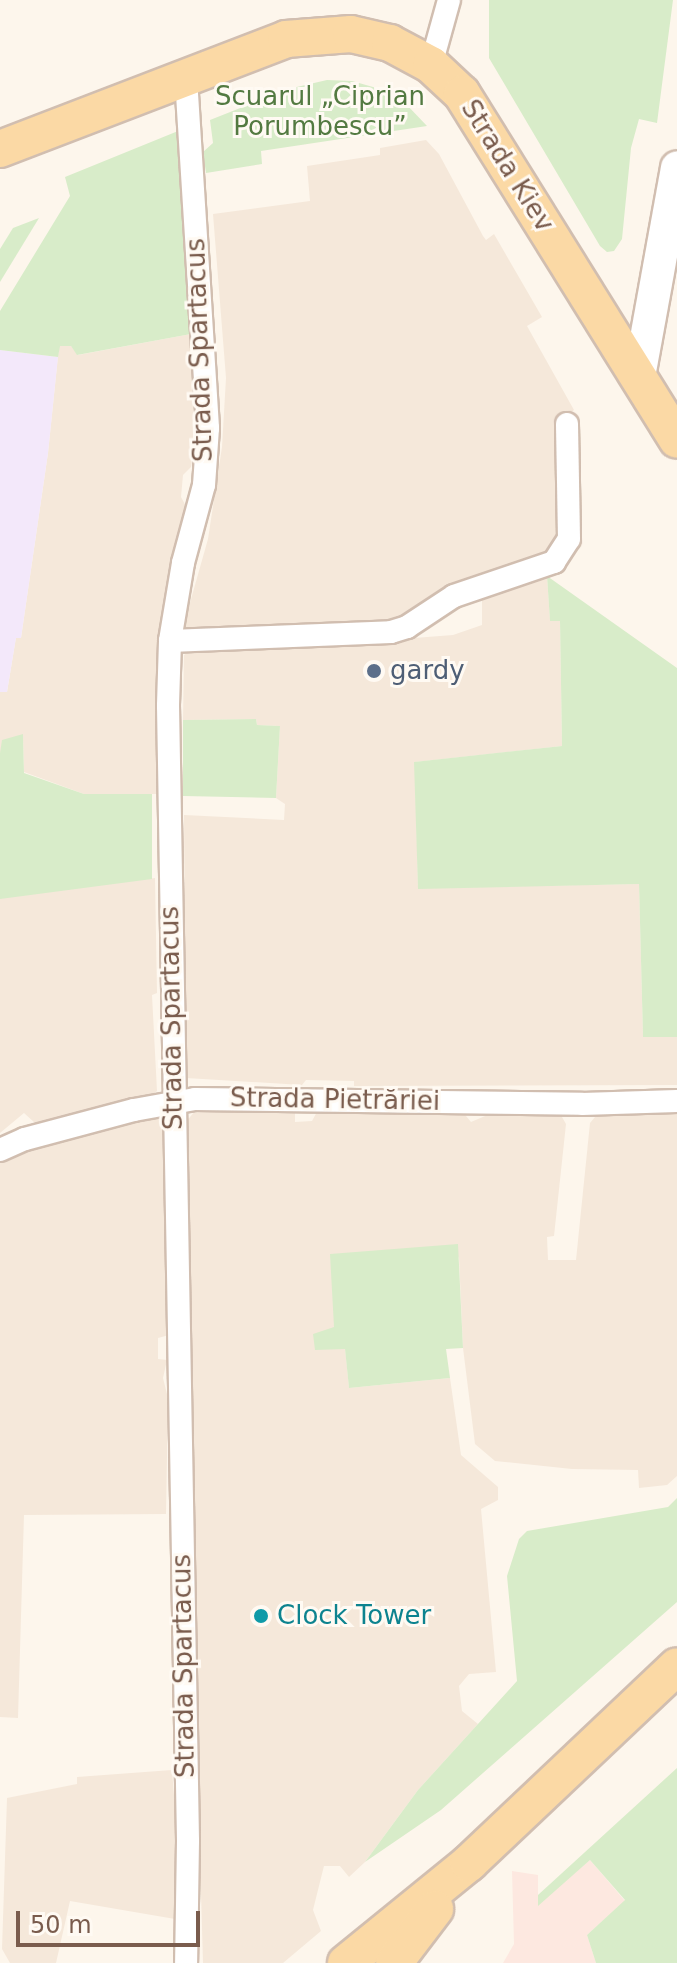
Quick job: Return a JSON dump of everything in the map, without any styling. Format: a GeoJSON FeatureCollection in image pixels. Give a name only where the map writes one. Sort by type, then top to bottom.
{"type":"FeatureCollection","features":[{"type":"Feature","properties":{"kind":"main road","name":"Strada Kiev"},"geometry":{"type":"LineString","coordinates":[[0,149],[286,39],[333,34],[390,43],[431,65],[462,94],[677,440]]}},
{"type":"Feature","properties":{"kind":"main road"},"geometry":{"type":"LineString","coordinates":[[639,377],[677,167]]}},
{"type":"Feature","properties":{"kind":"main road"},"geometry":{"type":"LineString","coordinates":[[346,1963],[469,1863],[677,1666]]}},
{"type":"Feature","properties":{"kind":"main road"},"geometry":{"type":"LineString","coordinates":[[394,1963],[469,1863]]}},
{"type":"Feature","properties":{"kind":"street"},"geometry":{"type":"LineString","coordinates":[[431,65],[449,0]]}},
{"type":"Feature","properties":{"kind":"street","name":"Strada Spartacus"},"geometry":{"type":"LineString","coordinates":[[186,78],[208,428],[204,485],[183,563],[170,641],[168,706],[188,1841],[186,1963]]}},
{"type":"Feature","properties":{"kind":"street"},"geometry":{"type":"LineString","coordinates":[[170,641],[300,639],[391,632],[407,627],[454,596],[554,562],[569,539],[567,424]]}},
{"type":"Feature","properties":{"kind":"street","name":"Strada Pietrăriei"},"geometry":{"type":"LineString","coordinates":[[0,1150],[25,1139],[173,1101],[233,1097],[582,1104],[677,1101]]}},
{"type":"Feature","properties":{"kind":"shaded area"},"geometry":{"type":"Polygon","coordinates":[[[426,140],[439,154],[483,236],[486,240],[494,234],[542,317],[527,326],[574,410],[558,423],[561,538],[552,553],[470,578],[411,612],[383,622],[182,631],[208,539],[222,447],[226,378],[213,214],[310,201],[307,166],[380,155],[380,148],[426,140]]]}},
{"type":"Feature","properties":{"kind":"shaded area"},"geometry":{"type":"Polygon","coordinates":[[[191,334],[194,446],[191,467],[183,475],[181,497],[188,510],[159,641],[157,794],[84,794],[24,772],[23,735],[0,753],[0,692],[7,692],[16,637],[21,638],[48,453],[59,346],[71,346],[78,355],[191,334]]]}},
{"type":"Feature","properties":{"kind":"shaded area"},"geometry":{"type":"Polygon","coordinates":[[[0,350],[58,357],[48,453],[21,638],[16,638],[7,692],[0,692],[0,350]]]}},
{"type":"Feature","properties":{"kind":"shaded area"},"geometry":{"type":"Polygon","coordinates":[[[547,576],[550,620],[560,620],[562,746],[415,762],[418,888],[639,884],[643,1036],[677,1037],[677,1085],[354,1086],[354,1081],[306,1080],[302,1085],[186,1078],[184,815],[284,820],[285,804],[276,798],[280,726],[257,725],[256,719],[183,720],[184,655],[197,646],[336,644],[453,635],[482,625],[482,591],[547,576]]]}},
{"type":"Feature","properties":{"kind":"shaded area"},"geometry":{"type":"Polygon","coordinates":[[[155,878],[157,993],[152,995],[157,1091],[149,1097],[50,1122],[35,1123],[24,1113],[0,1133],[0,898],[155,878]]]}},
{"type":"Feature","properties":{"kind":"shaded area"},"geometry":{"type":"Polygon","coordinates":[[[287,1105],[295,1113],[295,1122],[312,1121],[318,1110],[461,1110],[471,1122],[497,1111],[558,1110],[566,1124],[554,1236],[547,1237],[548,1260],[576,1260],[590,1123],[600,1111],[677,1109],[677,1476],[667,1485],[639,1488],[638,1470],[572,1469],[495,1461],[475,1444],[463,1348],[459,1257],[345,1348],[349,1388],[450,1378],[461,1455],[498,1487],[498,1500],[481,1509],[496,1672],[469,1674],[459,1686],[462,1711],[478,1724],[418,1790],[365,1862],[349,1877],[340,1866],[324,1866],[313,1910],[321,1931],[283,1963],[203,1963],[197,1754],[184,1500],[193,1499],[184,1124],[196,1110],[287,1105]]]}},
{"type":"Feature","properties":{"kind":"shaded area"},"geometry":{"type":"Polygon","coordinates":[[[163,1114],[169,1335],[158,1338],[158,1359],[167,1360],[163,1378],[168,1398],[166,1514],[24,1515],[18,1718],[0,1717],[0,1158],[163,1114]]]}},
{"type":"Feature","properties":{"kind":"shaded area"},"geometry":{"type":"Polygon","coordinates":[[[172,1770],[179,1859],[175,1919],[70,1901],[56,1963],[10,1963],[2,1949],[7,1798],[77,1784],[77,1777],[172,1770]]]}},
{"type":"Feature","properties":{"kind":"shaded area"},"geometry":{"type":"Polygon","coordinates":[[[590,1860],[625,1901],[587,1935],[596,1963],[503,1963],[514,1944],[512,1871],[538,1875],[538,1904],[590,1860]]]}},
{"type":"Feature","properties":{"kind":"green space"},"geometry":{"type":"Polygon","coordinates":[[[489,0],[673,0],[657,123],[639,119],[631,148],[622,239],[614,251],[607,252],[600,246],[489,58],[489,0]]]}},
{"type":"Feature","properties":{"kind":"green space","name":"Scuarul „Ciprian Porumbescu”"},"geometry":{"type":"Polygon","coordinates":[[[327,80],[352,81],[380,89],[406,104],[427,126],[261,151],[262,164],[206,173],[203,152],[213,143],[210,120],[288,89],[327,80]]]}},
{"type":"Feature","properties":{"kind":"green space","name":"Scuarul „Ciprian Porumbescu”"},"geometry":{"type":"Polygon","coordinates":[[[183,129],[191,334],[77,355],[71,346],[60,346],[58,357],[0,350],[0,311],[70,196],[65,177],[183,129]]]}},
{"type":"Feature","properties":{"kind":"green space"},"geometry":{"type":"Polygon","coordinates":[[[39,218],[0,282],[0,249],[13,228],[39,218]]]}},
{"type":"Feature","properties":{"kind":"green space"},"geometry":{"type":"Polygon","coordinates":[[[547,576],[677,668],[677,1037],[643,1037],[639,884],[418,889],[414,762],[562,746],[560,621],[550,621],[547,576]]]}},
{"type":"Feature","properties":{"kind":"green space"},"geometry":{"type":"Polygon","coordinates":[[[256,719],[257,725],[280,726],[276,798],[183,796],[183,720],[256,719]]]}},
{"type":"Feature","properties":{"kind":"green space"},"geometry":{"type":"Polygon","coordinates":[[[23,734],[24,773],[84,794],[152,794],[152,879],[0,899],[0,753],[2,740],[23,734]]]}},
{"type":"Feature","properties":{"kind":"green space"},"geometry":{"type":"Polygon","coordinates":[[[458,1244],[463,1348],[446,1349],[450,1378],[349,1388],[345,1349],[315,1350],[313,1334],[334,1327],[330,1254],[458,1244]]]}},
{"type":"Feature","properties":{"kind":"green space"},"geometry":{"type":"Polygon","coordinates":[[[677,1498],[677,1602],[441,1810],[365,1862],[418,1790],[517,1681],[507,1576],[519,1539],[527,1531],[668,1507],[677,1498]]]}},
{"type":"Feature","properties":{"kind":"green space"},"geometry":{"type":"Polygon","coordinates":[[[677,1768],[677,1963],[596,1963],[587,1935],[625,1900],[590,1860],[538,1906],[538,1895],[677,1768]]]}},
{"type":"Feature","properties":{"kind":"place","name":"gardy"},"geometry":{"type":"Point","coordinates":[374,671]}},
{"type":"Feature","properties":{"kind":"place","name":"Clock Tower"},"geometry":{"type":"Point","coordinates":[261,1616]}}]}
